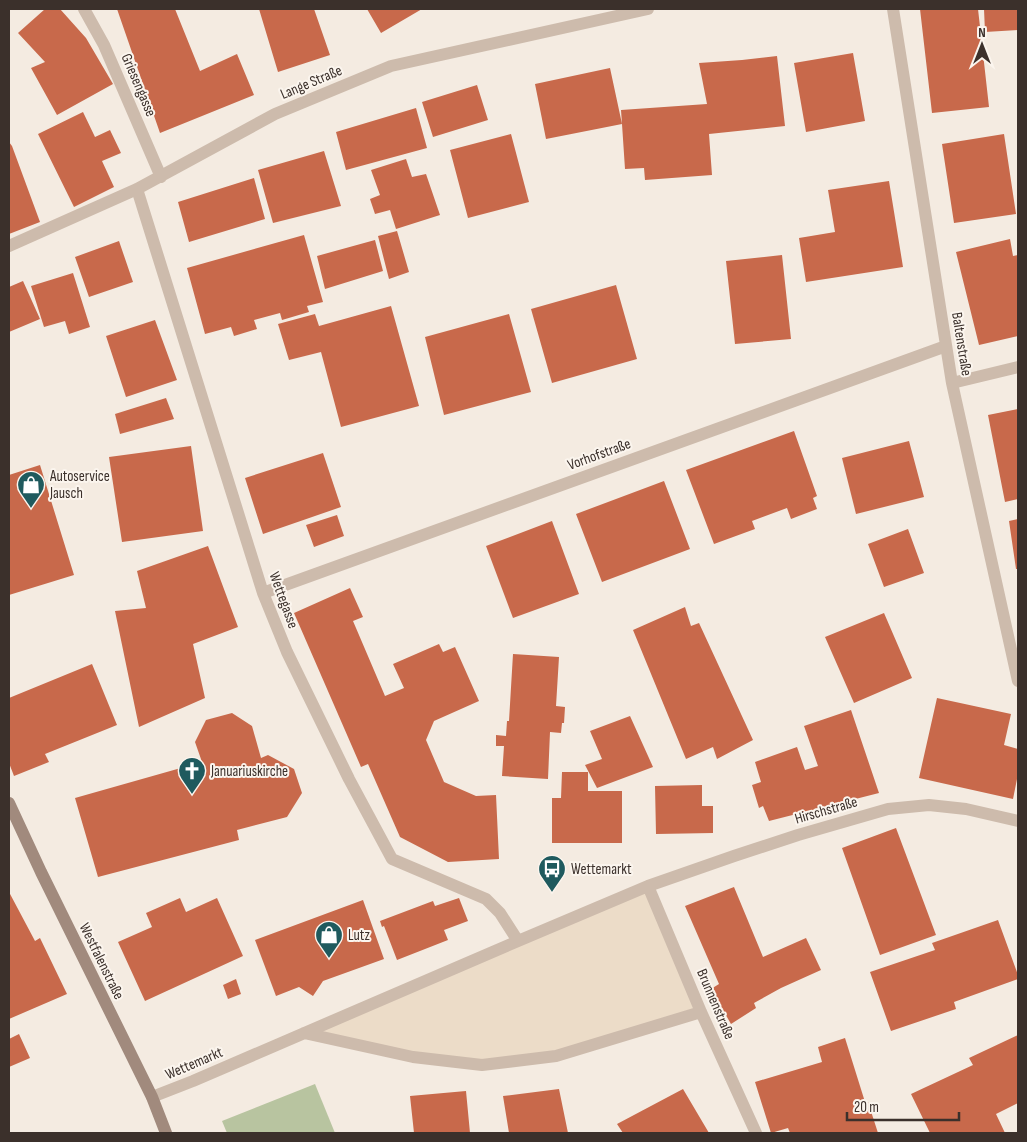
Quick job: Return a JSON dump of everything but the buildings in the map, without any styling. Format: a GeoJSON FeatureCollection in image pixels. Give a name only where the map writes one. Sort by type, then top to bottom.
{"type":"FeatureCollection","features":[{"type":"Feature","properties":{"kind":"main road","name":"Westfalenstraße"},"geometry":{"type":"LineString","coordinates":[[9,803],[152,1097],[166,1133]]}},
{"type":"Feature","properties":{"kind":"street","name":"Griesengasse"},"geometry":{"type":"LineString","coordinates":[[84,9],[104,45],[161,177]]}},
{"type":"Feature","properties":{"kind":"street","name":"Lange Straße"},"geometry":{"type":"LineString","coordinates":[[9,246],[137,189],[275,114],[391,66],[648,9]]}},
{"type":"Feature","properties":{"kind":"street","name":"Baltenstraße"},"geometry":{"type":"LineString","coordinates":[[893,9],[952,383],[1018,681]]}},
{"type":"Feature","properties":{"kind":"street","name":"Wettegasse"},"geometry":{"type":"LineString","coordinates":[[137,189],[264,593],[287,652],[349,779],[392,859],[486,899],[500,913],[518,941]]}},
{"type":"Feature","properties":{"kind":"street","name":"Vorhofstraße"},"geometry":{"type":"LineString","coordinates":[[264,593],[946,346]]}},
{"type":"Feature","properties":{"kind":"street"},"geometry":{"type":"LineString","coordinates":[[952,383],[1018,367]]}},
{"type":"Feature","properties":{"kind":"street","name":"Hirschstraße"},"geometry":{"type":"LineString","coordinates":[[648,886],[734,856],[888,809],[929,805],[966,809],[1018,820]]}},
{"type":"Feature","properties":{"kind":"street","name":"Wettemarkt"},"geometry":{"type":"LineString","coordinates":[[152,1097],[648,886]]}},
{"type":"Feature","properties":{"kind":"street","name":"Brunnenstraße"},"geometry":{"type":"LineString","coordinates":[[648,886],[701,1012],[756,1133]]}},
{"type":"Feature","properties":{"kind":"street"},"geometry":{"type":"LineString","coordinates":[[304,1033],[413,1057],[482,1065],[556,1056],[701,1012]]}},
{"type":"Feature","properties":{"kind":"green space"},"geometry":{"type":"Polygon","coordinates":[[[315,1084],[335,1133],[227,1133],[222,1121],[315,1084]]]}},
{"type":"Feature","properties":{"kind":"shaded area","name":"Wettemarkt"},"geometry":{"type":"Polygon","coordinates":[[[648,886],[701,1012],[556,1056],[482,1065],[304,1033],[648,886]]]}},
{"type":"Feature","properties":{"kind":"place","name":"Autoservice Jausch"},"geometry":{"type":"Point","coordinates":[31,509]}},
{"type":"Feature","properties":{"kind":"place","name":"Januariuskirche"},"geometry":{"type":"Point","coordinates":[192,795]}},
{"type":"Feature","properties":{"kind":"place","name":"Wettemarkt"},"geometry":{"type":"Point","coordinates":[552,893]}},
{"type":"Feature","properties":{"kind":"place","name":"Lutz"},"geometry":{"type":"Point","coordinates":[329,959]}}]}
